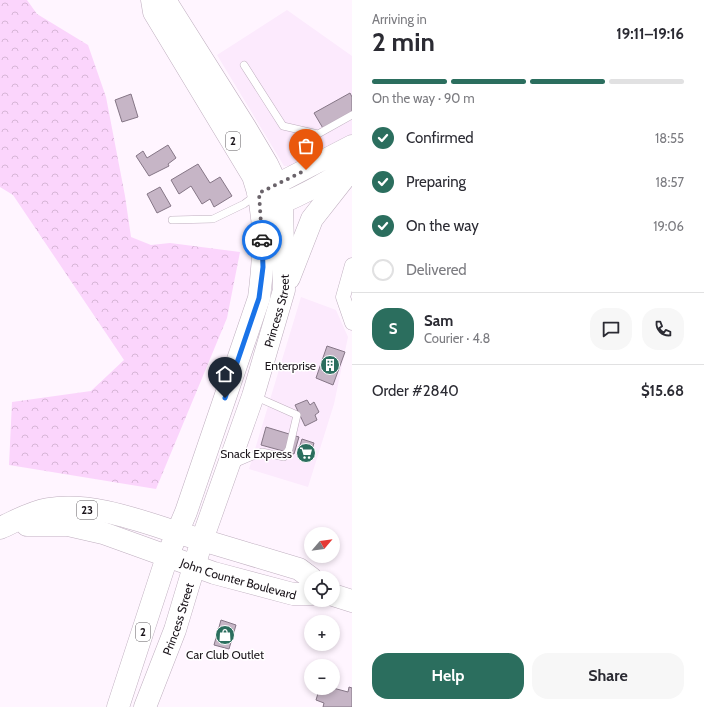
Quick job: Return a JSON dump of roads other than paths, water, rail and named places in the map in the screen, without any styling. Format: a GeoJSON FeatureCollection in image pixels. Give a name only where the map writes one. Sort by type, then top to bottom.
{"type":"FeatureCollection","features":[{"type":"Feature","properties":{"kind":"main road","name":"Princess Street"},"geometry":{"type":"LineString","coordinates":[[145,707],[175,630],[202,540],[253,396],[284,290],[265,199],[254,176],[154,12],[152,0]]}},
{"type":"Feature","properties":{"kind":"main road","name":"Princess Street"},"geometry":{"type":"LineString","coordinates":[[118,707],[167,557],[176,532],[186,512],[259,298],[263,267],[267,164],[168,5],[162,0]]}},
{"type":"Feature","properties":{"kind":"main road"},"geometry":{"type":"LineString","coordinates":[[265,199],[352,145]]}},
{"type":"Feature","properties":{"kind":"main road"},"geometry":{"type":"LineString","coordinates":[[265,199],[312,189],[352,167]]}},
{"type":"Feature","properties":{"kind":"main road"},"geometry":{"type":"LineString","coordinates":[[284,290],[312,219],[352,167]]}},
{"type":"Feature","properties":{"kind":"main road","name":"23"},"geometry":{"type":"LineString","coordinates":[[0,528],[38,511],[66,508],[108,513],[202,540]]}},
{"type":"Feature","properties":{"kind":"main road","name":"23"},"geometry":{"type":"LineString","coordinates":[[0,528],[46,524],[80,527],[136,543],[167,557]]}},
{"type":"Feature","properties":{"kind":"main road","name":"John Counter Boulevard"},"geometry":{"type":"LineString","coordinates":[[202,540],[299,569],[304,573]]}},
{"type":"Feature","properties":{"kind":"main road","name":"John Counter Boulevard"},"geometry":{"type":"LineString","coordinates":[[167,557],[293,594],[304,594]]}},
{"type":"Feature","properties":{"kind":"main road"},"geometry":{"type":"LineString","coordinates":[[340,597],[352,601]]}},
{"type":"Feature","properties":{"kind":"street"},"geometry":{"type":"LineString","coordinates":[[352,265],[343,297],[352,323]]}},
{"type":"Feature","properties":{"kind":"lane"},"geometry":{"type":"LineString","coordinates":[[244,65],[283,126],[318,134],[352,115]]}},
{"type":"Feature","properties":{"kind":"lane"},"geometry":{"type":"LineString","coordinates":[[172,220],[213,219],[265,199]]}},
{"type":"Feature","properties":{"kind":"lane"},"geometry":{"type":"LineString","coordinates":[[229,467],[262,452],[284,457],[289,449],[298,415],[253,396]]}},
{"type":"Feature","properties":{"kind":"place","name":"Enterprise"},"geometry":{"type":"Point","coordinates":[330,365]}},
{"type":"Feature","properties":{"kind":"place","name":"Snack Express"},"geometry":{"type":"Point","coordinates":[306,453]}},
{"type":"Feature","properties":{"kind":"place","name":"Car Club Outlet"},"geometry":{"type":"Point","coordinates":[225,635]}}]}
